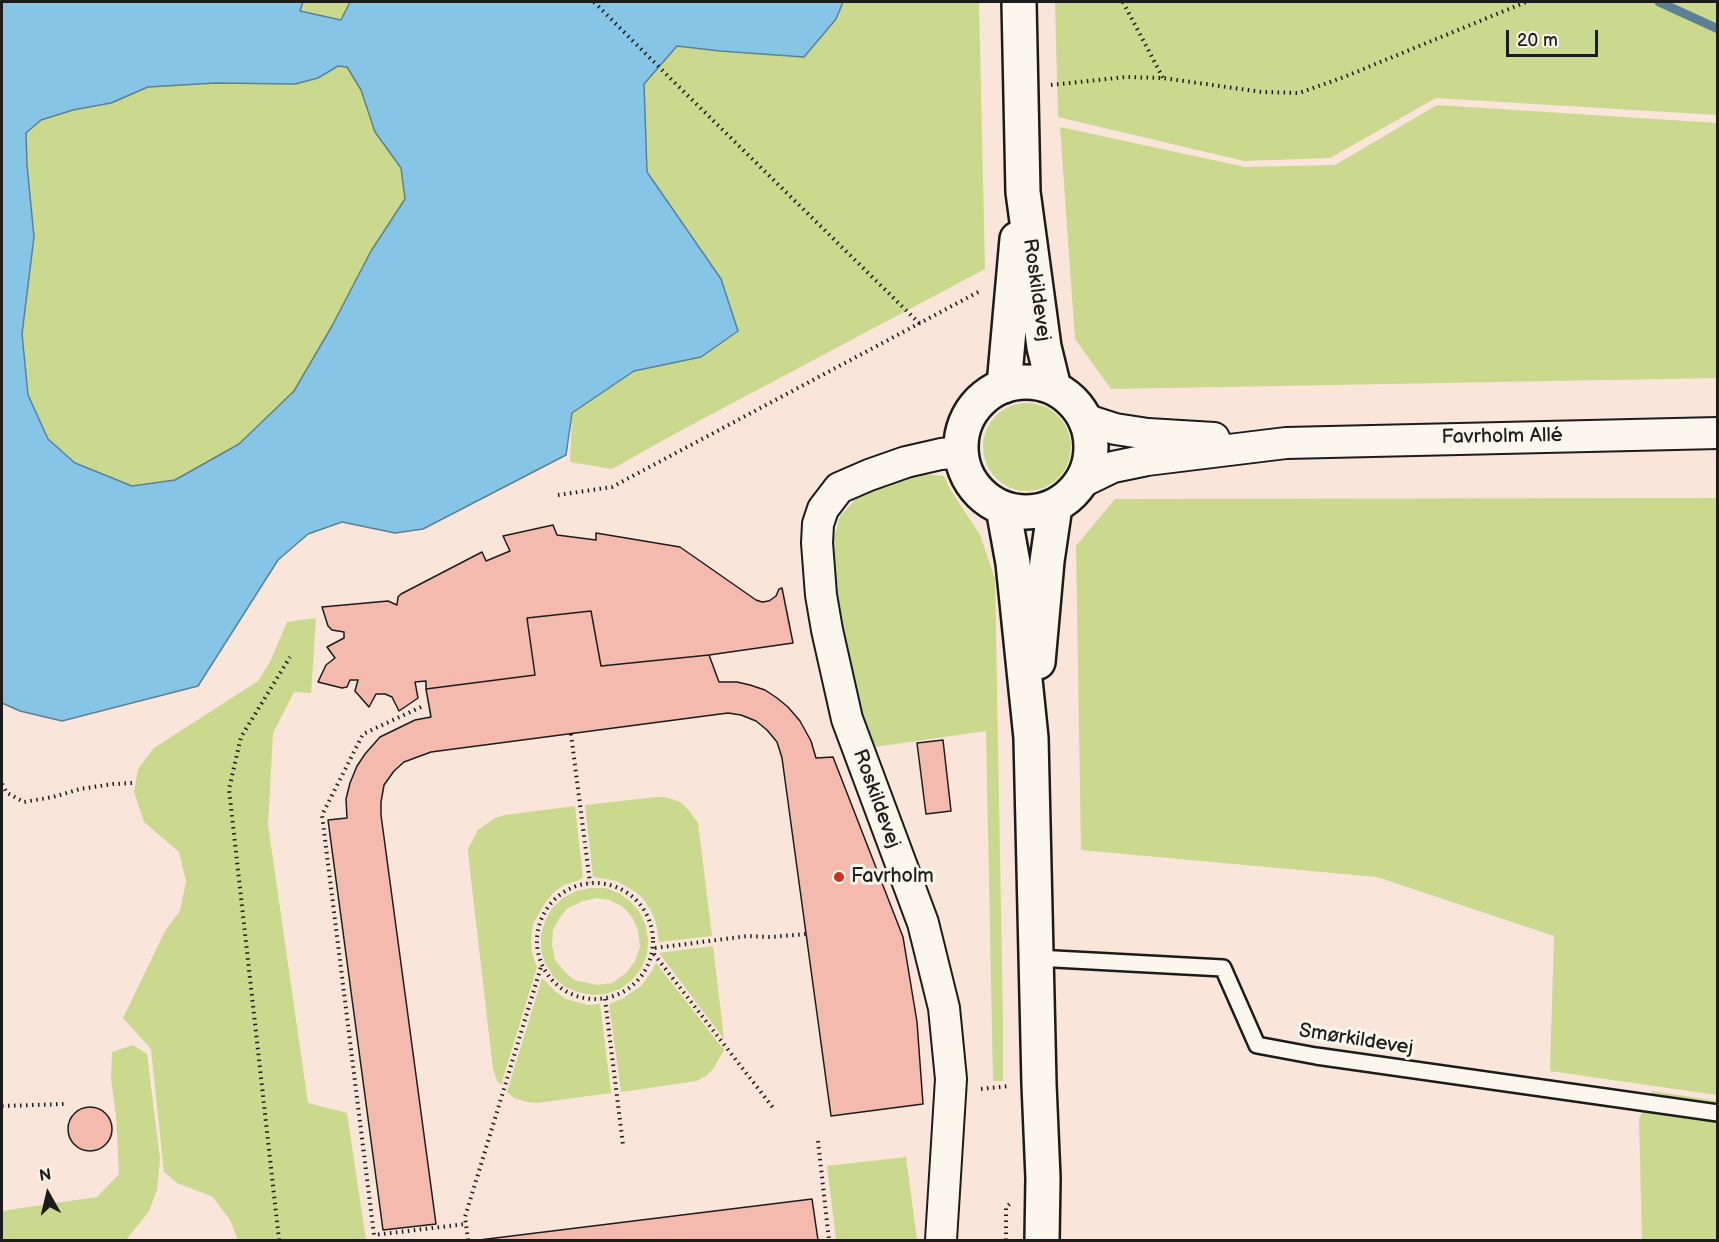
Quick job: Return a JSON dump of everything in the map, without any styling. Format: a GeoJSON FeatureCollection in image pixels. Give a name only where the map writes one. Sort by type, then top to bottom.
{"type":"FeatureCollection","features":[{"type":"Feature","properties":{"kind":"street","name":"Roskildevej"},"geometry":{"type":"LineString","coordinates":[[1020,2],[1023,192],[1044,347],[1054,388]]}},
{"type":"Feature","properties":{"kind":"street","name":"Roskildevej"},"geometry":{"type":"LineString","coordinates":[[1004,386],[1013,273],[1023,192]]}},
{"type":"Feature","properties":{"kind":"street"},"geometry":{"type":"LineString","coordinates":[[1021,382],[1038,383],[1054,388],[1069,398],[1081,412],[1089,428],[1092,446],[1089,464],[1082,482],[1070,496],[1055,506],[1038,512],[1020,513],[987,500],[974,486],[965,470],[961,452],[963,431],[971,411],[986,396],[1004,386],[1021,382]]}},
{"type":"Feature","properties":{"kind":"street","name":"Favrholm Allé"},"geometry":{"type":"LineString","coordinates":[[1084,419],[1115,429],[1148,434],[1286,443],[1718,433]]}},
{"type":"Feature","properties":{"kind":"street","name":"Favrholm Allé"},"geometry":{"type":"LineString","coordinates":[[1082,482],[1113,467],[1147,460],[1286,443]]}},
{"type":"Feature","properties":{"kind":"street","name":"Roskildevej"},"geometry":{"type":"LineString","coordinates":[[941,1240],[951,1079],[944,1008],[923,923],[847,719],[821,595],[817,543],[818,524],[823,509],[839,488],[906,462],[961,452]]}},
{"type":"Feature","properties":{"kind":"street"},"geometry":{"type":"LineString","coordinates":[[1031,738],[1047,561],[1055,506]]}},
{"type":"Feature","properties":{"kind":"street"},"geometry":{"type":"LineString","coordinates":[[1004,508],[1013,563],[1031,738],[1043,1178],[1042,1240]]}},
{"type":"Feature","properties":{"kind":"street"},"geometry":{"type":"LineString","coordinates":[[1043,1178],[1050,1240]]}},
{"type":"Feature","properties":{"kind":"lane","name":"Smørkildevej"},"geometry":{"type":"LineString","coordinates":[[1036,958],[1223,968],[1257,1045],[1316,1056],[1718,1113]]}},
{"type":"Feature","properties":{"kind":"path"},"geometry":{"type":"LineString","coordinates":[[594,2],[920,324]]}},
{"type":"Feature","properties":{"kind":"path"},"geometry":{"type":"LineString","coordinates":[[1123,2],[1163,78]]}},
{"type":"Feature","properties":{"kind":"path"},"geometry":{"type":"LineString","coordinates":[[1021,87],[1126,77],[1163,78],[1262,92],[1299,93],[1344,77],[1526,2]]}},
{"type":"Feature","properties":{"kind":"path"},"geometry":{"type":"LineString","coordinates":[[558,495],[612,486],[1013,273]]}},
{"type":"Feature","properties":{"kind":"path"},"geometry":{"type":"LineString","coordinates":[[279,1240],[229,789],[241,737],[290,657]]}},
{"type":"Feature","properties":{"kind":"path"},"geometry":{"type":"LineString","coordinates":[[421,707],[363,734],[322,815],[374,1235],[466,1224]]}},
{"type":"Feature","properties":{"kind":"path"},"geometry":{"type":"LineString","coordinates":[[571,734],[590,883]]}},
{"type":"Feature","properties":{"kind":"path"},"geometry":{"type":"LineString","coordinates":[[2,784],[8,793],[24,802],[80,789],[132,783]]}},
{"type":"Feature","properties":{"kind":"path"},"geometry":{"type":"LineString","coordinates":[[590,883],[615,886],[636,899],[650,920],[655,948],[643,975],[627,991],[605,999],[586,1000],[567,993],[552,982],[541,966],[536,948],[537,929],[544,911],[556,897],[572,887],[590,883]]}},
{"type":"Feature","properties":{"kind":"path"},"geometry":{"type":"LineString","coordinates":[[655,948],[747,936],[806,934]]}},
{"type":"Feature","properties":{"kind":"path"},"geometry":{"type":"LineString","coordinates":[[654,954],[774,1109]]}},
{"type":"Feature","properties":{"kind":"path"},"geometry":{"type":"LineString","coordinates":[[468,1240],[465,1217],[541,966]]}},
{"type":"Feature","properties":{"kind":"path"},"geometry":{"type":"LineString","coordinates":[[605,999],[622,1146]]}},
{"type":"Feature","properties":{"kind":"path"},"geometry":{"type":"LineString","coordinates":[[950,1091],[1039,1084]]}},
{"type":"Feature","properties":{"kind":"path"},"geometry":{"type":"LineString","coordinates":[[2,1106],[65,1104]]}},
{"type":"Feature","properties":{"kind":"path"},"geometry":{"type":"LineString","coordinates":[[818,1141],[829,1240]]}},
{"type":"Feature","properties":{"kind":"green space"},"geometry":{"type":"Polygon","coordinates":[[[303,2],[350,2],[342,19],[300,11],[303,2]]]}},
{"type":"Feature","properties":{"kind":"green space"},"geometry":{"type":"Polygon","coordinates":[[[843,2],[979,2],[985,269],[612,469],[570,462],[572,413],[634,371],[701,357],[721,279],[647,172],[644,84],[677,46],[720,51],[836,19],[843,2]]]}},
{"type":"Feature","properties":{"kind":"green space"},"geometry":{"type":"Polygon","coordinates":[[[1055,2],[1717,2],[1717,115],[1436,98],[1330,158],[1244,161],[1058,117],[1055,2]]]}},
{"type":"Feature","properties":{"kind":"green space"},"geometry":{"type":"Polygon","coordinates":[[[338,66],[347,67],[361,90],[375,132],[401,168],[405,199],[371,251],[332,326],[294,391],[239,444],[175,480],[132,486],[75,463],[48,439],[28,395],[22,334],[34,237],[26,133],[41,120],[73,110],[111,103],[148,87],[318,78],[338,66]]]}},
{"type":"Feature","properties":{"kind":"green space"},"geometry":{"type":"Polygon","coordinates":[[[1437,105],[1717,123],[1717,378],[1111,389],[1075,339],[1060,127],[1245,167],[1335,165],[1437,105]]]}},
{"type":"Feature","properties":{"kind":"green space"},"geometry":{"type":"Polygon","coordinates":[[[1027,403],[1052,410],[1064,422],[1071,447],[1064,472],[1052,484],[1027,491],[1002,484],[990,472],[983,447],[990,422],[1002,410],[1027,403]]]}},
{"type":"Feature","properties":{"kind":"green space"},"geometry":{"type":"Polygon","coordinates":[[[923,474],[944,476],[980,535],[995,579],[1003,1081],[993,1081],[986,731],[874,747],[856,700],[843,641],[832,544],[840,516],[858,497],[887,484],[923,474]]]}},
{"type":"Feature","properties":{"kind":"green space"},"geometry":{"type":"Polygon","coordinates":[[[1717,498],[1717,1095],[1550,1071],[1554,936],[1377,877],[1081,850],[1076,546],[1115,499],[1717,498]]]}},
{"type":"Feature","properties":{"kind":"green space"},"geometry":{"type":"Polygon","coordinates":[[[316,618],[311,693],[294,692],[273,733],[268,825],[308,1103],[347,1113],[366,1240],[238,1240],[230,1220],[213,1197],[177,1183],[164,1172],[151,1049],[123,1018],[165,931],[180,911],[186,881],[179,852],[144,822],[134,792],[138,769],[154,748],[258,681],[270,662],[287,622],[316,618]]]}},
{"type":"Feature","properties":{"kind":"green space"},"geometry":{"type":"Polygon","coordinates":[[[657,797],[680,802],[698,823],[712,936],[659,942],[652,913],[637,893],[617,881],[593,877],[585,805],[657,797]]]}},
{"type":"Feature","properties":{"kind":"green space"},"geometry":{"type":"Polygon","coordinates":[[[575,806],[583,877],[554,892],[533,924],[532,953],[537,967],[501,1085],[493,1069],[468,849],[478,830],[495,818],[575,806]]]}},
{"type":"Feature","properties":{"kind":"green space"},"geometry":{"type":"Polygon","coordinates":[[[605,888],[619,893],[640,913],[646,926],[647,955],[641,969],[620,989],[606,994],[592,995],[577,992],[564,986],[553,976],[545,963],[541,950],[541,935],[545,921],[552,908],[563,898],[576,891],[605,888]],[[597,898],[568,908],[553,930],[552,945],[555,960],[574,980],[598,985],[612,983],[626,973],[635,961],[640,947],[638,930],[632,917],[622,906],[597,898]]]}},
{"type":"Feature","properties":{"kind":"green space"},"geometry":{"type":"Polygon","coordinates":[[[713,946],[724,1039],[659,953],[713,946]]]}},
{"type":"Feature","properties":{"kind":"green space"},"geometry":{"type":"Polygon","coordinates":[[[656,963],[724,1050],[713,1069],[697,1081],[621,1092],[609,1004],[622,999],[641,986],[656,963]]]}},
{"type":"Feature","properties":{"kind":"green space"},"geometry":{"type":"Polygon","coordinates":[[[542,978],[566,999],[588,1005],[600,1004],[611,1093],[537,1103],[514,1098],[507,1092],[542,978]]]}},
{"type":"Feature","properties":{"kind":"green space"},"geometry":{"type":"Polygon","coordinates":[[[133,1045],[147,1054],[160,1159],[157,1190],[149,1211],[126,1240],[2,1240],[2,1211],[97,1197],[119,1174],[116,1116],[111,1079],[112,1052],[133,1045]]]}},
{"type":"Feature","properties":{"kind":"green space"},"geometry":{"type":"Polygon","coordinates":[[[1652,1091],[1717,1101],[1717,1240],[1642,1240],[1639,1119],[1652,1091]]]}},
{"type":"Feature","properties":{"kind":"green space"},"geometry":{"type":"Polygon","coordinates":[[[906,1157],[917,1240],[836,1240],[827,1166],[906,1157]]]}},
{"type":"Feature","properties":{"kind":"water"},"geometry":{"type":"Polygon","coordinates":[[[2,2],[303,2],[300,11],[341,20],[350,2],[843,2],[836,19],[804,57],[677,46],[644,84],[647,172],[721,279],[738,331],[701,357],[634,371],[572,413],[566,455],[423,529],[395,533],[342,522],[308,534],[278,560],[198,686],[62,721],[20,711],[2,703],[2,2]],[[338,66],[318,78],[295,84],[216,83],[148,87],[111,103],[73,110],[41,120],[26,133],[34,237],[22,334],[28,395],[48,439],[75,463],[132,486],[175,480],[239,444],[294,391],[332,326],[371,251],[405,199],[401,168],[375,132],[361,90],[347,67],[338,66]]]}},
{"type":"Feature","properties":{"kind":"building"},"geometry":{"type":"Polygon","coordinates":[[[553,525],[557,535],[596,540],[596,533],[680,547],[762,602],[769,601],[782,588],[793,643],[709,655],[601,666],[591,611],[527,618],[535,675],[426,689],[426,681],[415,682],[418,698],[399,711],[392,697],[385,694],[376,694],[369,707],[355,691],[358,680],[350,680],[347,687],[342,688],[318,682],[326,665],[335,658],[327,647],[344,638],[344,632],[332,630],[328,626],[322,607],[388,601],[397,605],[401,594],[482,552],[486,561],[510,551],[503,536],[553,525]]]}},
{"type":"Feature","properties":{"kind":"building","name":"Favrholm"},"geometry":{"type":"Polygon","coordinates":[[[591,611],[601,666],[709,655],[719,682],[737,682],[765,690],[788,707],[800,721],[811,741],[816,758],[833,757],[903,937],[917,1022],[923,1104],[831,1116],[782,758],[777,742],[756,721],[728,713],[431,752],[404,762],[394,771],[384,785],[381,815],[436,1224],[383,1230],[328,820],[347,818],[346,799],[350,783],[357,766],[380,737],[415,720],[431,717],[426,689],[535,675],[527,618],[591,611]]]}},
{"type":"Feature","properties":{"kind":"building"},"geometry":{"type":"Polygon","coordinates":[[[943,740],[951,811],[926,814],[917,743],[943,740]]]}},
{"type":"Feature","properties":{"kind":"building"},"geometry":{"type":"Polygon","coordinates":[[[90,1107],[105,1114],[112,1129],[105,1144],[90,1151],[75,1144],[68,1129],[75,1114],[90,1107]]]}},
{"type":"Feature","properties":{"kind":"building"},"geometry":{"type":"Polygon","coordinates":[[[812,1199],[818,1240],[479,1240],[812,1199]]]}},
{"type":"Feature","properties":{"kind":"waterway"},"geometry":{"type":"LineString","coordinates":[[1659,2],[1718,29]]}},
{"type":"Feature","properties":{"kind":"place","name":"Favrholm"},"geometry":{"type":"Point","coordinates":[839,877]}}]}
